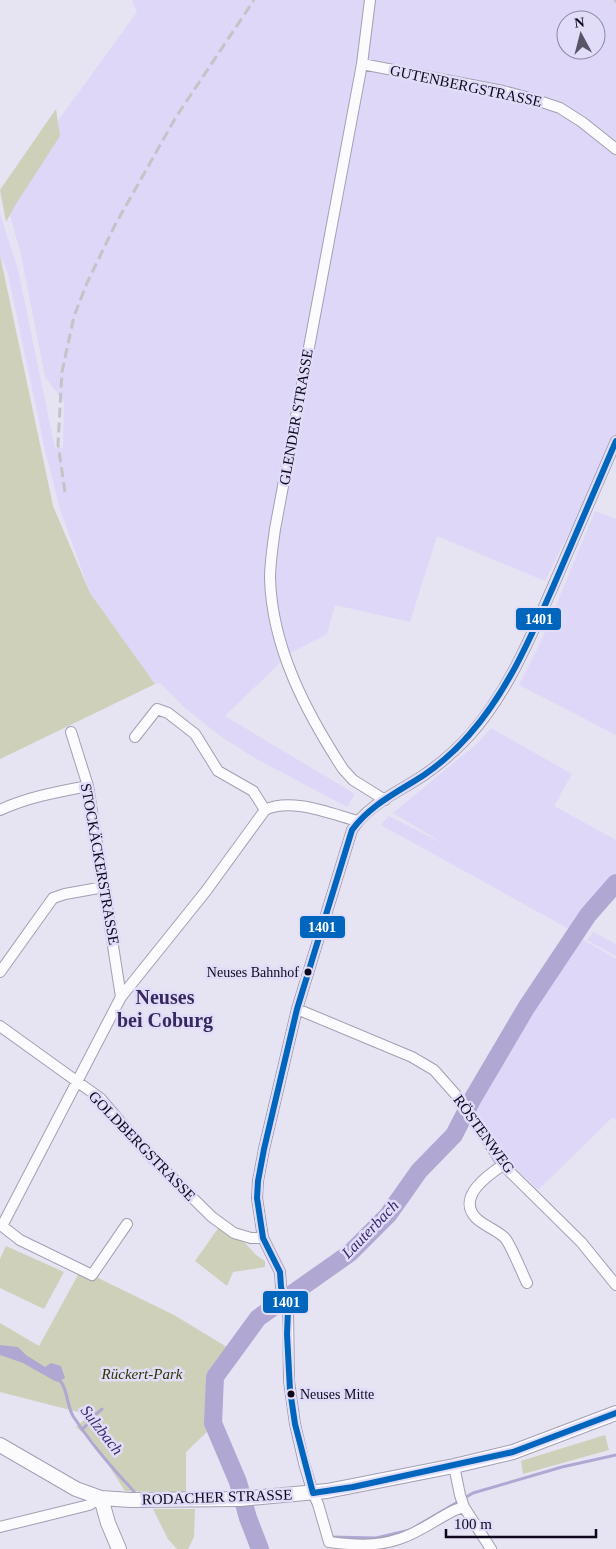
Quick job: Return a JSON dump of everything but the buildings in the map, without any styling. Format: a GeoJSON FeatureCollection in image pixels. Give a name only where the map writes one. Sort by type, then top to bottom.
{"type":"FeatureCollection","features":[{"type":"Feature","properties":{"kind":"street","name":"GLENDER STRASSE"},"geometry":{"type":"LineString","coordinates":[[370,0],[362,64],[275,529],[270,579],[277,634],[298,688],[344,769],[353,780],[385,800]]}},
{"type":"Feature","properties":{"kind":"street","name":"GUTENBERGSTRASSE"},"geometry":{"type":"LineString","coordinates":[[362,64],[533,98],[560,108],[582,122],[616,149]]}},
{"type":"Feature","properties":{"kind":"street"},"geometry":{"type":"LineString","coordinates":[[462,1502],[455,1510],[400,1539],[382,1544],[355,1546],[329,1542],[317,1499],[313,1493],[295,1424],[290,1390],[287,1302],[281,1287],[280,1272],[263,1238],[257,1198],[258,1181],[298,1009],[352,830],[358,821],[385,800],[424,775],[455,749],[482,721],[500,693],[535,626],[616,441]]}},
{"type":"Feature","properties":{"kind":"street"},"geometry":{"type":"LineString","coordinates":[[135,737],[157,709],[168,713],[195,734],[218,771],[253,791],[265,810]]}},
{"type":"Feature","properties":{"kind":"street","name":"STOCKÄCKERSTRASSE"},"geometry":{"type":"LineString","coordinates":[[71,732],[88,786],[122,997]]}},
{"type":"Feature","properties":{"kind":"street"},"geometry":{"type":"LineString","coordinates":[[0,810],[46,794],[88,786]]}},
{"type":"Feature","properties":{"kind":"street"},"geometry":{"type":"LineString","coordinates":[[127,1224],[92,1275],[20,1240],[2,1226],[122,997],[206,891],[265,810],[280,805],[296,806],[358,821]]}},
{"type":"Feature","properties":{"kind":"street"},"geometry":{"type":"LineString","coordinates":[[0,972],[53,898],[104,887]]}},
{"type":"Feature","properties":{"kind":"street","name":"RÖSTENWEG"},"geometry":{"type":"LineString","coordinates":[[298,1009],[412,1057],[434,1070],[467,1108],[503,1165],[581,1242],[616,1285]]}},
{"type":"Feature","properties":{"kind":"street","name":"GOLDBERGSTRASSE"},"geometry":{"type":"LineString","coordinates":[[0,1026],[100,1098],[150,1155],[212,1217],[234,1233],[251,1238],[263,1238]]}},
{"type":"Feature","properties":{"kind":"street"},"geometry":{"type":"LineString","coordinates":[[503,1165],[476,1186],[471,1198],[471,1206],[476,1218],[505,1238],[527,1283]]}},
{"type":"Feature","properties":{"kind":"street","name":"RODACHER STRASSE"},"geometry":{"type":"LineString","coordinates":[[0,1445],[76,1490],[101,1498],[130,1500],[244,1499],[313,1493],[353,1487],[454,1466],[513,1452],[616,1413]]}},
{"type":"Feature","properties":{"kind":"street"},"geometry":{"type":"LineString","coordinates":[[454,1466],[462,1502],[491,1549]]}},
{"type":"Feature","properties":{"kind":"street"},"geometry":{"type":"LineString","coordinates":[[0,1527],[89,1505],[101,1498],[108,1523],[119,1549]]}},
{"type":"Feature","properties":{"kind":"shaded area"},"geometry":{"type":"Polygon","coordinates":[[[132,0],[616,0],[616,438],[545,581],[437,536],[410,622],[335,605],[327,634],[290,653],[225,716],[355,794],[347,807],[253,757],[219,735],[185,708],[160,683],[155,684],[90,593],[60,509],[45,450],[8,274],[0,255],[0,213],[18,270],[55,448],[63,448],[64,402],[45,377],[21,254],[4,195],[137,12],[132,0]]]}},
{"type":"Feature","properties":{"kind":"shaded area"},"geometry":{"type":"Polygon","coordinates":[[[595,511],[616,519],[616,735],[519,685],[544,635],[595,511]]]}},
{"type":"Feature","properties":{"kind":"shaded area"},"geometry":{"type":"Polygon","coordinates":[[[491,728],[572,774],[554,806],[616,840],[616,875],[577,924],[569,929],[381,825],[389,816],[446,845],[393,813],[480,741],[491,728]]]}},
{"type":"Feature","properties":{"kind":"shaded area"},"geometry":{"type":"Polygon","coordinates":[[[593,932],[616,944],[616,956],[587,940],[593,932]]]}},
{"type":"Feature","properties":{"kind":"shaded area"},"geometry":{"type":"Polygon","coordinates":[[[573,934],[616,959],[616,1120],[613,1117],[538,1190],[516,1168],[466,1096],[495,1046],[573,934]]]}},
{"type":"Feature","properties":{"kind":"shaded area"},"geometry":{"type":"Polygon","coordinates":[[[0,1345],[18,1347],[26,1355],[45,1367],[51,1363],[61,1366],[65,1378],[58,1382],[23,1363],[0,1355],[0,1345]]]}},
{"type":"Feature","properties":{"kind":"green space"},"geometry":{"type":"Polygon","coordinates":[[[56,109],[60,136],[6,222],[0,190],[56,109]]]}},
{"type":"Feature","properties":{"kind":"green space"},"geometry":{"type":"Polygon","coordinates":[[[0,255],[53,506],[90,593],[155,684],[0,759],[0,255]]]}},
{"type":"Feature","properties":{"kind":"green space"},"geometry":{"type":"Polygon","coordinates":[[[219,1227],[245,1243],[256,1255],[265,1261],[265,1267],[233,1272],[227,1286],[195,1261],[219,1227]]]}},
{"type":"Feature","properties":{"kind":"green space"},"geometry":{"type":"Polygon","coordinates":[[[6,1246],[64,1272],[44,1309],[0,1288],[0,1259],[6,1246]]]}},
{"type":"Feature","properties":{"kind":"green space","name":"Rückert-Park"},"geometry":{"type":"Polygon","coordinates":[[[78,1275],[92,1275],[174,1315],[230,1349],[209,1380],[211,1428],[186,1452],[186,1492],[125,1491],[93,1441],[76,1427],[90,1415],[0,1392],[0,1323],[39,1346],[78,1275]]]}},
{"type":"Feature","properties":{"kind":"green space"},"geometry":{"type":"Polygon","coordinates":[[[605,1435],[609,1450],[523,1474],[521,1461],[605,1435]]]}},
{"type":"Feature","properties":{"kind":"green space"},"geometry":{"type":"Polygon","coordinates":[[[153,1509],[195,1509],[194,1537],[188,1549],[177,1549],[168,1539],[153,1509]]]}},
{"type":"Feature","properties":{"kind":"waterway","name":"Lauterbach"},"geometry":{"type":"LineString","coordinates":[[260,1549],[248,1518],[238,1482],[213,1423],[215,1377],[258,1318],[350,1253],[388,1215],[419,1171],[454,1135],[473,1098],[526,1008],[588,915],[616,883]]}},
{"type":"Feature","properties":{"kind":"waterway","name":"Sulzbach"},"geometry":{"type":"LineString","coordinates":[[57,1378],[61,1381],[65,1390],[73,1416],[100,1453],[138,1497]]}},
{"type":"Feature","properties":{"kind":"waterway"},"geometry":{"type":"LineString","coordinates":[[95,1415],[102,1409]]}},
{"type":"Feature","properties":{"kind":"waterway"},"geometry":{"type":"LineString","coordinates":[[82,1430],[91,1420]]}},
{"type":"Feature","properties":{"kind":"waterway"},"geometry":{"type":"LineString","coordinates":[[330,1537],[376,1538],[410,1530],[473,1493],[562,1467],[616,1455]]}},
{"type":"Feature","properties":{"kind":"railway"},"geometry":{"type":"LineString","coordinates":[[65,492],[58,444],[62,372],[74,316],[87,283],[115,225],[176,117],[254,0]]}},
{"type":"Feature","properties":{"kind":"transit line","name":"1401"},"geometry":{"type":"LineString","coordinates":[[313,1493],[295,1424],[290,1390],[287,1334],[288,1310],[281,1287],[280,1272],[263,1238],[257,1198],[264,1149],[297,1009],[352,830],[376,806],[424,775],[448,756],[469,735],[495,701],[517,664],[536,626],[616,441]]}},
{"type":"Feature","properties":{"kind":"transit line","name":"1401"},"geometry":{"type":"LineString","coordinates":[[313,1493],[353,1487],[513,1452],[616,1413]]}},
{"type":"Feature","properties":{"kind":"place","name":"Neuses Bahnhof"},"geometry":{"type":"Point","coordinates":[308,972]}},
{"type":"Feature","properties":{"kind":"place","name":"Neuses Mitte"},"geometry":{"type":"Point","coordinates":[291,1394]}},
{"type":"Feature","properties":{"kind":"district","name":"Neuses bei Coburg"},"geometry":{"type":"Point","coordinates":[165,1008]}}]}
